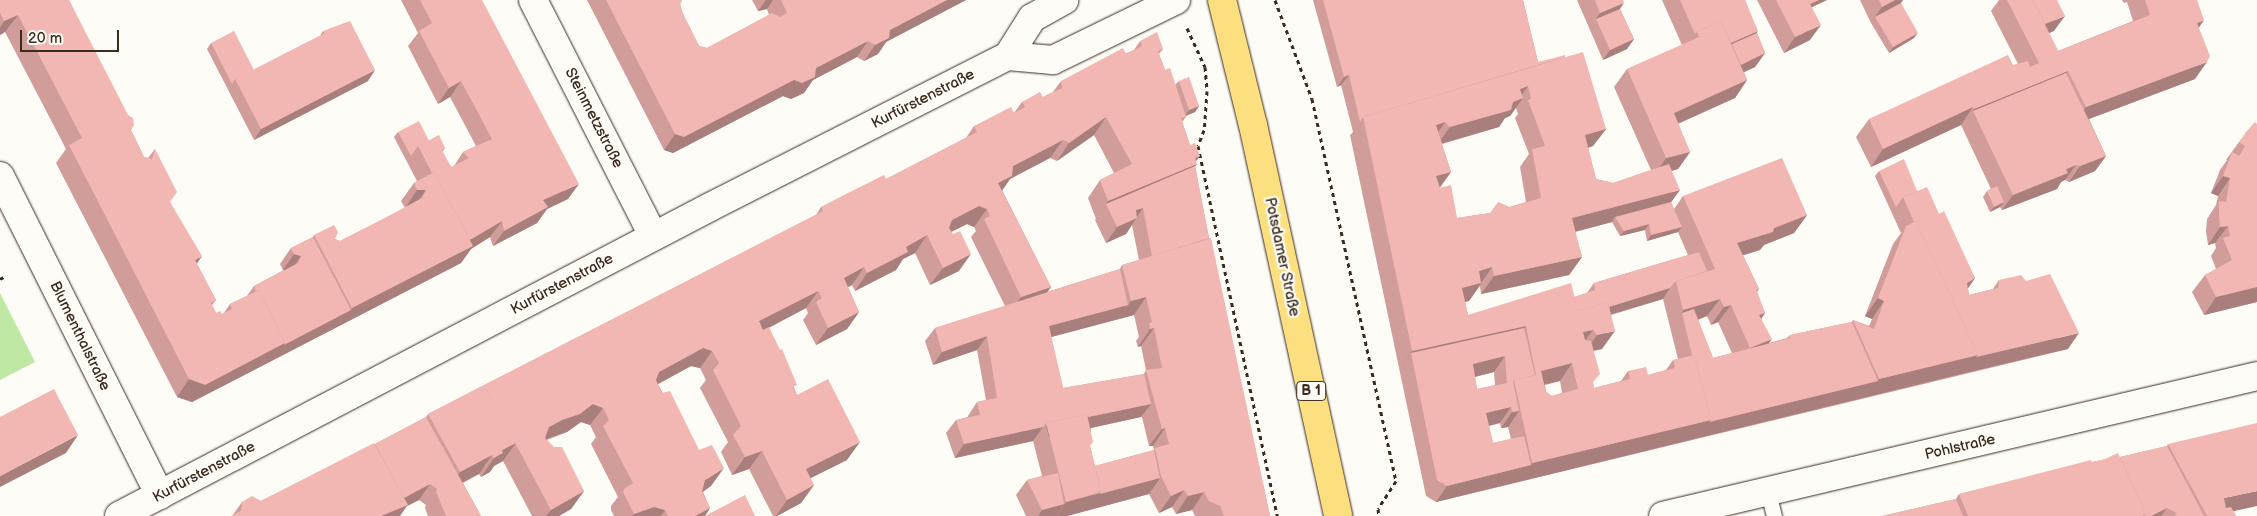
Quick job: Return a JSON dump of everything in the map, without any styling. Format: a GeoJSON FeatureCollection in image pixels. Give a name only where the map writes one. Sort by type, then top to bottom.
{"type":"FeatureCollection","features":[{"type":"Feature","properties":{"kind":"main road","name":"Potsdamer Straße"},"geometry":{"type":"LineString","coordinates":[[1222,0],[1253,125],[1338,516]]}},
{"type":"Feature","properties":{"kind":"street","name":"Steinmetzstraße"},"geometry":{"type":"LineString","coordinates":[[533,0],[653,236]]}},
{"type":"Feature","properties":{"kind":"street"},"geometry":{"type":"LineString","coordinates":[[1064,0],[1032,18],[1008,56],[1053,60],[1174,0]]}},
{"type":"Feature","properties":{"kind":"street","name":"Kurfürstenstraße"},"geometry":{"type":"LineString","coordinates":[[119,516],[653,236],[1008,56]]}},
{"type":"Feature","properties":{"kind":"street","name":"Blumenthalstraße"},"geometry":{"type":"LineString","coordinates":[[0,176],[160,495]]}},
{"type":"Feature","properties":{"kind":"street","name":"Pohlstraße"},"geometry":{"type":"LineString","coordinates":[[1663,516],[1771,504],[2257,376]]}},
{"type":"Feature","properties":{"kind":"path"},"geometry":{"type":"LineString","coordinates":[[1174,0],[1205,67],[1207,91],[1204,130],[1198,146],[1278,516]]}},
{"type":"Feature","properties":{"kind":"path"},"geometry":{"type":"LineString","coordinates":[[1275,0],[1312,99],[1396,481],[1378,509],[1379,516]]}},
{"type":"Feature","properties":{"kind":"green space"},"geometry":{"type":"Polygon","coordinates":[[[0,293],[35,362],[0,380],[0,293]]]}},
{"type":"Feature","properties":{"kind":"building"},"geometry":{"type":"Polygon","coordinates":[[[0,0],[69,0],[128,115],[133,118],[134,125],[131,130],[144,157],[152,159],[155,149],[177,192],[170,202],[202,256],[195,260],[216,300],[211,303],[216,313],[220,311],[222,314],[232,309],[230,304],[259,290],[285,343],[205,385],[189,379],[69,145],[82,138],[18,15],[4,21],[0,13],[0,0]]]}},
{"type":"Feature","properties":{"kind":"building"},"geometry":{"type":"Polygon","coordinates":[[[420,0],[482,0],[579,184],[543,200],[548,207],[504,231],[502,221],[470,240],[418,146],[439,135],[445,148],[442,150],[451,167],[469,158],[463,152],[492,139],[461,81],[449,88],[419,31],[432,23],[420,0]]]}},
{"type":"Feature","properties":{"kind":"building"},"geometry":{"type":"Polygon","coordinates":[[[606,0],[682,0],[680,4],[683,14],[699,46],[707,48],[772,13],[780,17],[787,13],[781,0],[947,0],[890,30],[889,38],[875,45],[868,41],[816,68],[815,77],[802,83],[794,80],[684,137],[675,134],[606,0]]]}},
{"type":"Feature","properties":{"kind":"building"},"geometry":{"type":"Polygon","coordinates":[[[1323,0],[1523,0],[1538,62],[1565,55],[1565,57],[1363,117],[1360,122],[1349,75],[1344,77],[1323,0]]]}},
{"type":"Feature","properties":{"kind":"building"},"geometry":{"type":"Polygon","coordinates":[[[1595,0],[1623,0],[1624,3],[1600,13],[1595,0]]]}},
{"type":"Feature","properties":{"kind":"building"},"geometry":{"type":"Polygon","coordinates":[[[1680,0],[1745,0],[1758,31],[1731,43],[1721,21],[1695,34],[1680,0]]]}},
{"type":"Feature","properties":{"kind":"building"},"geometry":{"type":"Polygon","coordinates":[[[1776,0],[1808,0],[1821,25],[1795,37],[1776,0]]]}},
{"type":"Feature","properties":{"kind":"building"},"geometry":{"type":"Polygon","coordinates":[[[1808,0],[1819,0],[1810,4],[1808,0]]]}},
{"type":"Feature","properties":{"kind":"building"},"geometry":{"type":"Polygon","coordinates":[[[1879,0],[1895,0],[1882,7],[1879,0]]]}},
{"type":"Feature","properties":{"kind":"building"},"geometry":{"type":"Polygon","coordinates":[[[2007,0],[2033,0],[2058,51],[2150,15],[2145,0],[2197,0],[2204,20],[2197,23],[2210,56],[2207,62],[2086,107],[2068,71],[1974,109],[1973,107],[1883,149],[1869,119],[2008,55],[2013,65],[2028,61],[2030,67],[2039,63],[2007,0]]]}},
{"type":"Feature","properties":{"kind":"building"},"geometry":{"type":"Polygon","coordinates":[[[2033,0],[2057,0],[2065,16],[2045,24],[2033,0]]]}},
{"type":"Feature","properties":{"kind":"building"},"geometry":{"type":"Polygon","coordinates":[[[1901,3],[1918,33],[1893,47],[1875,17],[1901,3]]]}},
{"type":"Feature","properties":{"kind":"building"},"geometry":{"type":"Polygon","coordinates":[[[1620,9],[1634,39],[1610,50],[1596,19],[1620,9]]]}},
{"type":"Feature","properties":{"kind":"building"},"geometry":{"type":"Polygon","coordinates":[[[350,21],[375,70],[261,129],[235,79],[325,33],[323,31],[350,21]]]}},
{"type":"Feature","properties":{"kind":"building"},"geometry":{"type":"Polygon","coordinates":[[[1721,21],[1747,80],[1674,113],[1690,152],[1666,158],[1627,69],[1699,37],[1697,32],[1721,21]]]}},
{"type":"Feature","properties":{"kind":"building"},"geometry":{"type":"Polygon","coordinates":[[[234,31],[254,70],[235,79],[232,84],[211,43],[234,31]]]}},
{"type":"Feature","properties":{"kind":"building"},"geometry":{"type":"Polygon","coordinates":[[[1157,32],[1163,49],[1158,51],[1165,70],[1170,68],[1186,117],[1181,118],[1190,145],[1195,143],[1200,156],[1195,158],[1197,164],[1108,201],[1100,180],[1132,164],[1106,117],[1069,143],[1063,140],[1013,166],[1012,176],[998,183],[1051,287],[1021,297],[984,219],[990,216],[987,209],[979,206],[952,220],[949,228],[953,234],[960,231],[971,254],[943,268],[927,235],[906,247],[908,252],[867,273],[864,267],[844,278],[859,312],[828,328],[816,302],[822,298],[818,291],[759,321],[763,330],[769,327],[780,350],[782,349],[797,385],[793,387],[797,395],[828,379],[860,442],[806,469],[814,485],[787,500],[762,451],[745,457],[733,435],[741,426],[713,370],[719,363],[712,351],[703,348],[659,372],[656,380],[662,393],[670,391],[699,450],[712,445],[724,468],[705,480],[702,492],[710,508],[695,516],[668,516],[665,510],[654,507],[634,514],[623,492],[624,489],[633,483],[603,426],[609,420],[603,408],[593,404],[580,414],[549,427],[545,438],[554,447],[562,447],[584,491],[551,510],[484,385],[823,211],[821,207],[836,199],[884,175],[886,179],[977,132],[974,126],[1011,107],[1014,113],[1025,107],[1022,102],[1040,92],[1043,97],[1062,88],[1061,81],[1123,48],[1126,54],[1142,46],[1140,41],[1157,32]]]}},
{"type":"Feature","properties":{"kind":"building"},"geometry":{"type":"Polygon","coordinates":[[[1757,33],[1765,53],[1741,65],[1732,44],[1757,33]]]}},
{"type":"Feature","properties":{"kind":"building"},"geometry":{"type":"Polygon","coordinates":[[[1583,52],[1606,129],[1585,135],[1596,179],[1613,183],[1669,164],[1680,190],[1572,218],[1582,257],[1494,276],[1492,267],[1479,271],[1481,283],[1462,288],[1468,315],[1571,283],[1578,311],[1608,302],[1615,331],[1597,335],[1593,330],[1583,332],[1585,340],[1591,341],[1600,374],[1593,382],[1594,388],[1630,379],[1628,371],[1646,367],[1648,375],[1675,368],[1673,360],[1694,355],[1711,420],[1532,463],[1514,380],[1536,375],[1526,326],[1412,351],[1363,117],[1583,52]],[[1528,86],[1520,89],[1523,98],[1513,102],[1511,110],[1450,127],[1445,122],[1436,125],[1451,172],[1436,176],[1440,188],[1451,185],[1457,218],[1490,213],[1498,202],[1510,207],[1541,198],[1532,149],[1545,146],[1528,100],[1531,99],[1528,86]],[[1572,363],[1541,371],[1546,392],[1552,396],[1578,389],[1572,363]]]}},
{"type":"Feature","properties":{"kind":"building"},"geometry":{"type":"Polygon","coordinates":[[[2066,73],[2106,156],[2066,169],[2068,173],[2013,195],[1973,111],[2066,73]]]}},
{"type":"Feature","properties":{"kind":"building"},"geometry":{"type":"Polygon","coordinates":[[[1189,77],[1199,106],[1189,110],[1179,81],[1189,77]]]}},
{"type":"Feature","properties":{"kind":"building"},"geometry":{"type":"Polygon","coordinates":[[[419,121],[429,141],[418,146],[411,156],[398,132],[419,121]]]}},
{"type":"Feature","properties":{"kind":"building"},"geometry":{"type":"Polygon","coordinates":[[[2255,122],[2257,124],[2257,287],[2216,297],[2205,275],[2232,260],[2223,238],[2230,236],[2228,226],[2220,227],[2219,201],[2226,202],[2230,178],[2223,176],[2232,152],[2239,156],[2245,146],[2239,142],[2255,122]]]}},
{"type":"Feature","properties":{"kind":"building"},"geometry":{"type":"Polygon","coordinates":[[[1782,158],[1807,215],[1774,228],[1773,232],[1737,243],[1759,289],[1756,290],[1765,313],[1759,315],[1772,339],[1750,348],[1731,305],[1724,307],[1720,299],[1683,310],[1676,281],[1715,269],[1683,196],[1782,158]]]}},
{"type":"Feature","properties":{"kind":"building"},"geometry":{"type":"Polygon","coordinates":[[[1904,159],[1917,191],[1903,197],[1896,207],[1879,171],[1904,159]]]}},
{"type":"Feature","properties":{"kind":"building"},"geometry":{"type":"Polygon","coordinates":[[[1195,166],[1209,238],[1152,256],[1143,208],[1136,210],[1137,218],[1117,227],[1106,204],[1195,166]]]}},
{"type":"Feature","properties":{"kind":"building"},"geometry":{"type":"Polygon","coordinates":[[[434,172],[473,246],[352,308],[314,235],[334,225],[338,232],[335,239],[340,241],[383,219],[422,198],[426,190],[417,190],[414,183],[434,172]]]}},
{"type":"Feature","properties":{"kind":"building"},"geometry":{"type":"Polygon","coordinates":[[[1997,186],[2004,202],[1994,207],[1987,191],[1997,186]]]}},
{"type":"Feature","properties":{"kind":"building"},"geometry":{"type":"Polygon","coordinates":[[[1927,187],[1939,214],[1944,211],[1975,278],[1967,283],[1969,295],[1998,288],[1999,280],[2021,275],[2026,281],[2050,274],[2079,333],[1976,357],[1978,355],[1903,197],[1927,187]]]}},
{"type":"Feature","properties":{"kind":"building"},"geometry":{"type":"Polygon","coordinates":[[[1671,202],[1682,227],[1651,235],[1649,224],[1624,231],[1615,217],[1671,202]]]}},
{"type":"Feature","properties":{"kind":"building"},"geometry":{"type":"Polygon","coordinates":[[[1916,221],[1978,355],[1879,379],[1853,320],[1874,329],[1884,301],[1878,298],[1906,226],[1916,221]]]}},
{"type":"Feature","properties":{"kind":"building"},"geometry":{"type":"Polygon","coordinates":[[[313,237],[351,310],[284,345],[285,343],[259,290],[256,291],[254,286],[298,263],[301,256],[294,254],[291,248],[313,237]]]}},
{"type":"Feature","properties":{"kind":"building"},"geometry":{"type":"Polygon","coordinates":[[[1211,238],[1270,516],[1224,516],[1220,506],[1209,501],[1204,492],[1188,496],[1184,490],[1171,496],[1161,476],[1155,448],[1169,444],[1165,428],[1162,429],[1146,370],[1162,368],[1154,328],[1150,329],[1149,323],[1152,322],[1146,297],[1131,301],[1122,265],[1211,238]]]}},
{"type":"Feature","properties":{"kind":"building"},"geometry":{"type":"Polygon","coordinates":[[[1699,252],[1707,271],[1676,281],[1670,288],[1609,307],[1608,302],[1578,311],[1574,297],[1595,290],[1594,283],[1699,252]]]}},
{"type":"Feature","properties":{"kind":"building"},"geometry":{"type":"Polygon","coordinates":[[[1120,269],[1128,305],[1049,326],[1063,388],[1144,374],[1151,404],[1088,417],[1087,414],[1046,423],[1043,427],[964,444],[956,420],[980,415],[977,402],[997,398],[987,336],[942,352],[935,328],[1120,269]]]}},
{"type":"Feature","properties":{"kind":"building"},"geometry":{"type":"Polygon","coordinates":[[[1694,309],[1713,358],[1790,338],[1790,335],[1852,322],[1878,381],[1709,422],[1711,420],[1682,313],[1694,309]]]}},
{"type":"Feature","properties":{"kind":"building"},"geometry":{"type":"Polygon","coordinates":[[[1524,328],[1535,375],[1514,380],[1513,382],[1519,411],[1512,412],[1511,407],[1486,413],[1493,443],[1524,436],[1531,465],[1447,486],[1437,480],[1411,353],[1524,328]],[[1505,356],[1473,364],[1477,389],[1507,383],[1505,356]]]}},
{"type":"Feature","properties":{"kind":"building"},"geometry":{"type":"Polygon","coordinates":[[[484,385],[516,443],[502,450],[503,453],[494,458],[492,455],[460,472],[428,414],[484,385]]]}},
{"type":"Feature","properties":{"kind":"building"},"geometry":{"type":"Polygon","coordinates":[[[54,389],[78,435],[0,476],[0,417],[54,389]]]}},
{"type":"Feature","properties":{"kind":"building"},"geometry":{"type":"Polygon","coordinates":[[[1087,414],[1093,442],[1090,446],[1101,492],[1066,502],[1046,423],[1087,414]]]}},
{"type":"Feature","properties":{"kind":"building"},"geometry":{"type":"Polygon","coordinates":[[[426,417],[481,516],[446,516],[436,492],[437,489],[430,484],[404,498],[375,444],[426,417]]]}},
{"type":"Feature","properties":{"kind":"building"},"geometry":{"type":"Polygon","coordinates":[[[2257,423],[2257,491],[2224,498],[2226,508],[2231,507],[2236,516],[2207,516],[2168,444],[2257,423]]]}},
{"type":"Feature","properties":{"kind":"building"},"geometry":{"type":"Polygon","coordinates":[[[374,443],[408,505],[381,516],[231,516],[241,511],[242,502],[252,496],[261,501],[374,443]]]}},
{"type":"Feature","properties":{"kind":"building"},"geometry":{"type":"Polygon","coordinates":[[[2167,446],[2204,516],[2175,516],[2177,513],[2167,508],[2151,516],[2145,516],[2146,514],[2120,457],[2167,446]]]}},
{"type":"Feature","properties":{"kind":"building"},"geometry":{"type":"Polygon","coordinates":[[[1154,450],[1160,478],[1100,494],[1095,466],[1154,450]]]}},
{"type":"Feature","properties":{"kind":"building"},"geometry":{"type":"Polygon","coordinates":[[[2118,453],[2146,514],[2142,516],[1968,516],[1959,494],[2091,460],[2092,462],[2105,459],[2118,453]]]}},
{"type":"Feature","properties":{"kind":"building"},"geometry":{"type":"Polygon","coordinates":[[[1058,473],[1064,504],[1042,510],[1027,480],[1058,473]]]}},
{"type":"Feature","properties":{"kind":"building"},"geometry":{"type":"Polygon","coordinates":[[[745,495],[755,516],[705,516],[745,495]]]}},
{"type":"Feature","properties":{"kind":"building"},"geometry":{"type":"Polygon","coordinates":[[[1956,499],[1963,516],[1882,516],[1956,499]]]}}]}
